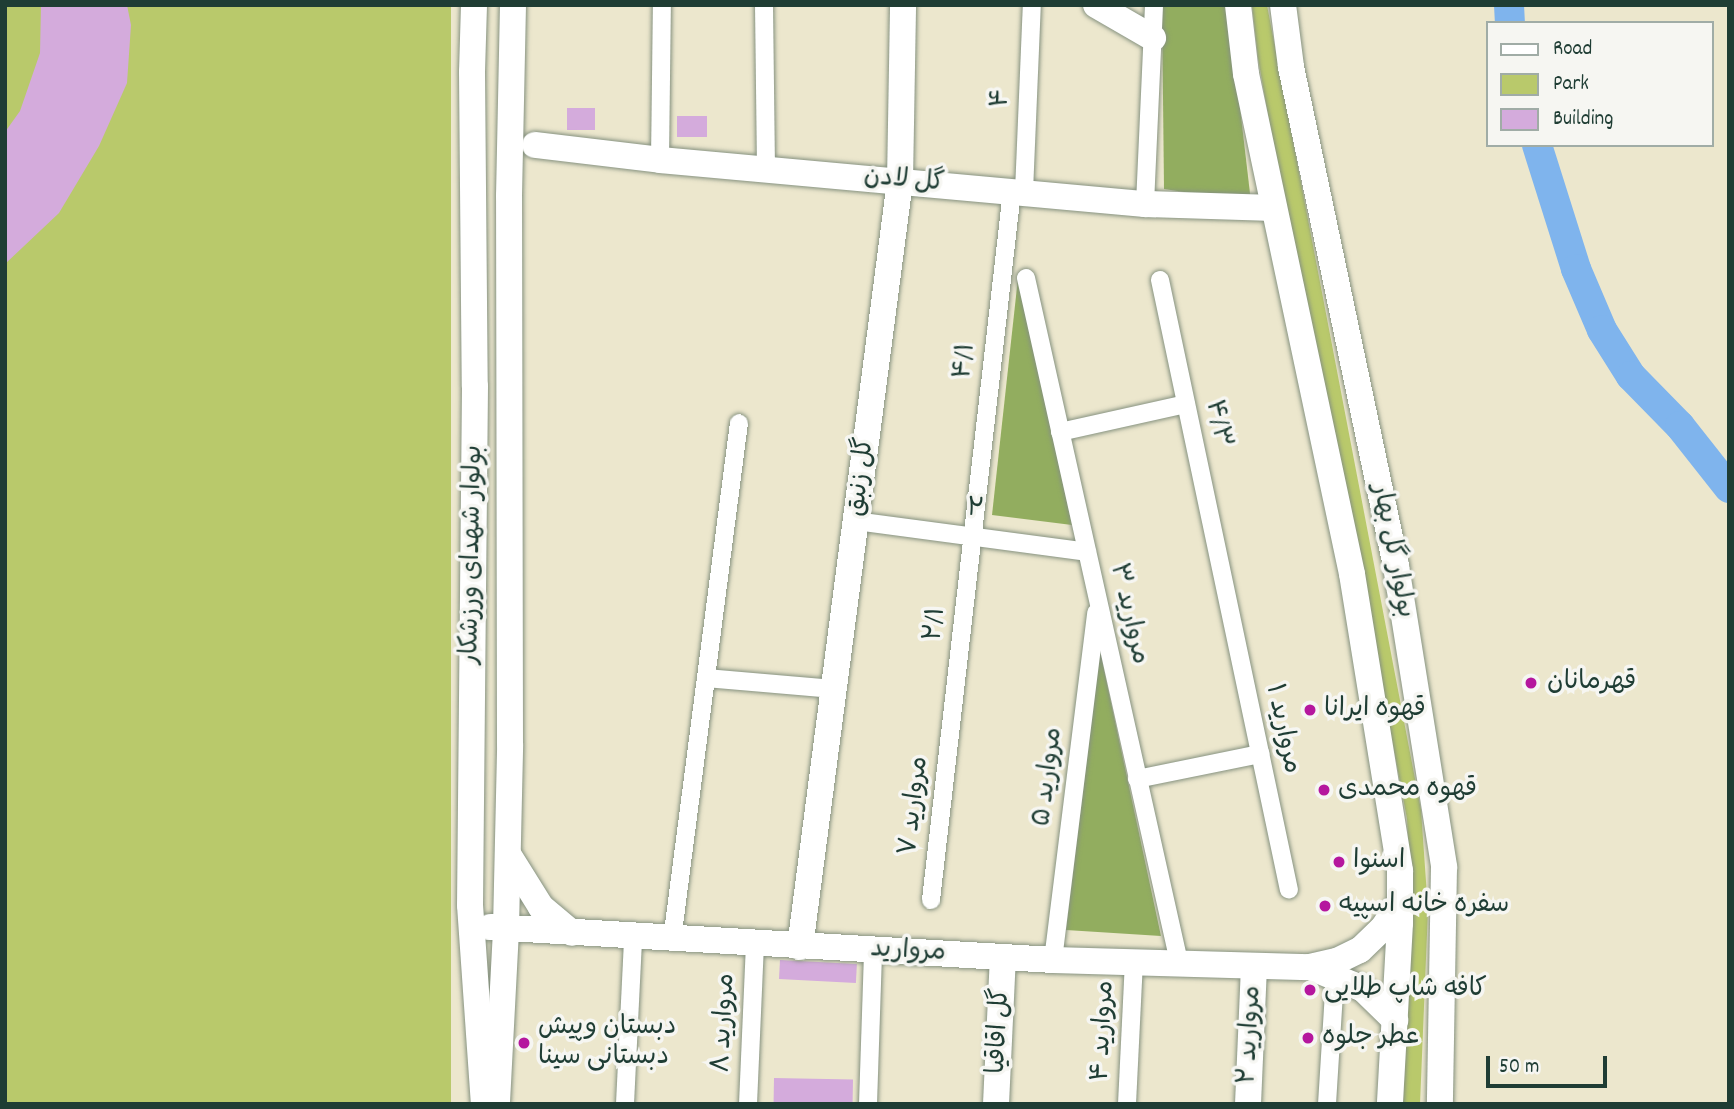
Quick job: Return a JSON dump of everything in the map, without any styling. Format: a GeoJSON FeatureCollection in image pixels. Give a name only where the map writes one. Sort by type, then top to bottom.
{"type":"FeatureCollection","features":[{"type":"Feature","properties":{"kind":"main road","name":"بولوار شهدای ورزشکار"},"geometry":{"type":"LineString","coordinates":[[474,5],[472,72],[475,386],[471,925],[484,1104]]}},
{"type":"Feature","properties":{"kind":"main road","name":"بولوار شهدای ورزشکار"},"geometry":{"type":"LineString","coordinates":[[497,1104],[508,854],[509,101],[513,5]]}},
{"type":"Feature","properties":{"kind":"main road","name":"گل زنبق"},"geometry":{"type":"LineString","coordinates":[[800,947],[900,181],[903,5]]}},
{"type":"Feature","properties":{"kind":"main road"},"geometry":{"type":"LineString","coordinates":[[1096,5],[1153,38]]}},
{"type":"Feature","properties":{"kind":"main road","name":"بولوار گل بهار"},"geometry":{"type":"LineString","coordinates":[[1238,5],[1246,75],[1352,574],[1400,871],[1390,1104]]}},
{"type":"Feature","properties":{"kind":"main road","name":"بولوار گل بهار"},"geometry":{"type":"LineString","coordinates":[[1283,5],[1290,67],[1396,566],[1443,855],[1445,920],[1440,1104]]}},
{"type":"Feature","properties":{"kind":"main road","name":"گل لادن"},"geometry":{"type":"LineString","coordinates":[[535,145],[660,160],[1145,204],[1274,208]]}},
{"type":"Feature","properties":{"kind":"main road"},"geometry":{"type":"LineString","coordinates":[[508,854],[541,907],[572,933]]}},
{"type":"Feature","properties":{"kind":"main road","name":"مروارید"},"geometry":{"type":"LineString","coordinates":[[471,925],[633,938],[1003,958],[1310,967],[1337,961],[1360,950],[1383,928],[1400,902]]}},
{"type":"Feature","properties":{"kind":"main road","name":"گل اقاقیا"},"geometry":{"type":"LineString","coordinates":[[996,1104],[1003,958]]}},
{"type":"Feature","properties":{"kind":"main road","name":"مروارید ۲"},"geometry":{"type":"LineString","coordinates":[[1248,1104],[1254,965]]}},
{"type":"Feature","properties":{"kind":"main road","name":"مروارید"},"geometry":{"type":"LineString","coordinates":[[1310,967],[1363,989],[1395,1020]]}},
{"type":"Feature","properties":{"kind":"street"},"geometry":{"type":"LineString","coordinates":[[660,160],[662,5]]}},
{"type":"Feature","properties":{"kind":"street"},"geometry":{"type":"LineString","coordinates":[[764,5],[766,170]]}},
{"type":"Feature","properties":{"kind":"street","name":"۴"},"geometry":{"type":"LineString","coordinates":[[1018,192],[1032,5]]}},
{"type":"Feature","properties":{"kind":"street"},"geometry":{"type":"LineString","coordinates":[[1145,204],[1154,5]]}},
{"type":"Feature","properties":{"kind":"street","name":"۴/۱"},"geometry":{"type":"LineString","coordinates":[[973,537],[1018,192]]}},
{"type":"Feature","properties":{"kind":"street","name":"مروارید ۳"},"geometry":{"type":"LineString","coordinates":[[1026,278],[1179,962]]}},
{"type":"Feature","properties":{"kind":"street","name":"۴/۳"},"geometry":{"type":"LineString","coordinates":[[1160,280],[1223,579]]}},
{"type":"Feature","properties":{"kind":"street"},"geometry":{"type":"LineString","coordinates":[[1060,432],[1186,404]]}},
{"type":"Feature","properties":{"kind":"street"},"geometry":{"type":"LineString","coordinates":[[673,940],[739,423]]}},
{"type":"Feature","properties":{"kind":"street","name":"۲"},"geometry":{"type":"LineString","coordinates":[[856,521],[1087,552]]}},
{"type":"Feature","properties":{"kind":"street","name":"۲/۱"},"geometry":{"type":"LineString","coordinates":[[952,718],[973,537]]}},
{"type":"Feature","properties":{"kind":"street","name":"مروارید ۱"},"geometry":{"type":"LineString","coordinates":[[1223,579],[1289,890]]}},
{"type":"Feature","properties":{"kind":"street","name":"مروارید ۵"},"geometry":{"type":"LineString","coordinates":[[1053,960],[1098,600]]}},
{"type":"Feature","properties":{"kind":"street"},"geometry":{"type":"LineString","coordinates":[[706,678],[834,689]]}},
{"type":"Feature","properties":{"kind":"street","name":"مروارید ۷"},"geometry":{"type":"LineString","coordinates":[[931,900],[952,718]]}},
{"type":"Feature","properties":{"kind":"street"},"geometry":{"type":"LineString","coordinates":[[1138,779],[1260,754]]}},
{"type":"Feature","properties":{"kind":"street"},"geometry":{"type":"LineString","coordinates":[[625,1104],[633,938]]}},
{"type":"Feature","properties":{"kind":"street","name":"مروارید ۸"},"geometry":{"type":"LineString","coordinates":[[748,1104],[755,944]]}},
{"type":"Feature","properties":{"kind":"street"},"geometry":{"type":"LineString","coordinates":[[868,1104],[873,950]]}},
{"type":"Feature","properties":{"kind":"street","name":"مروارید ۴"},"geometry":{"type":"LineString","coordinates":[[1127,1104],[1134,961]]}},
{"type":"Feature","properties":{"kind":"street"},"geometry":{"type":"LineString","coordinates":[[1327,1104],[1335,976]]}},
{"type":"Feature","properties":{"kind":"green space"},"geometry":{"type":"Polygon","coordinates":[[[5,5],[451,5],[451,1104],[5,1104],[5,5]]]}},
{"type":"Feature","properties":{"kind":"green space"},"geometry":{"type":"Polygon","coordinates":[[[1162,5],[1228,5],[1251,202],[1164,189],[1162,5]]]}},
{"type":"Feature","properties":{"kind":"green space"},"geometry":{"type":"Polygon","coordinates":[[[1252,5],[1267,5],[1421,810],[1428,910],[1420,1104],[1403,1104],[1412,911],[1407,819],[1355,544],[1289,234],[1258,58],[1252,5]]]}},
{"type":"Feature","properties":{"kind":"green space"},"geometry":{"type":"Polygon","coordinates":[[[1018,278],[1072,525],[992,515],[1018,278]]]}},
{"type":"Feature","properties":{"kind":"green space"},"geometry":{"type":"Polygon","coordinates":[[[1100,651],[1161,936],[1066,930],[1100,651]]]}},
{"type":"Feature","properties":{"kind":"building"},"geometry":{"type":"Polygon","coordinates":[[[41,5],[127,5],[131,25],[127,83],[99,146],[59,213],[5,264],[5,132],[20,111],[40,53],[41,5]]]}},
{"type":"Feature","properties":{"kind":"building"},"geometry":{"type":"Polygon","coordinates":[[[567,108],[595,108],[595,130],[567,130],[567,108]]]}},
{"type":"Feature","properties":{"kind":"building"},"geometry":{"type":"Polygon","coordinates":[[[677,116],[707,116],[707,137],[677,137],[677,116]]]}},
{"type":"Feature","properties":{"kind":"building"},"geometry":{"type":"Polygon","coordinates":[[[780,960],[857,964],[856,983],[779,979],[780,960]]]}},
{"type":"Feature","properties":{"kind":"building"},"geometry":{"type":"Polygon","coordinates":[[[774,1078],[853,1079],[853,1103],[774,1102],[774,1078]]]}},
{"type":"Feature","properties":{"kind":"waterway"},"geometry":{"type":"LineString","coordinates":[[1509,5],[1510,21]]}},
{"type":"Feature","properties":{"kind":"waterway"},"geometry":{"type":"LineString","coordinates":[[1538,147],[1576,269],[1602,330],[1631,376],[1680,426],[1729,488]]}},
{"type":"Feature","properties":{"kind":"place","name":"قهرمانان"},"geometry":{"type":"Point","coordinates":[1531,683]}},
{"type":"Feature","properties":{"kind":"place","name":"قهوه ایرانا"},"geometry":{"type":"Point","coordinates":[1310,710]}},
{"type":"Feature","properties":{"kind":"place","name":"قهوه محمدی"},"geometry":{"type":"Point","coordinates":[1324,790]}},
{"type":"Feature","properties":{"kind":"place","name":"اسنوا"},"geometry":{"type":"Point","coordinates":[1339,862]}},
{"type":"Feature","properties":{"kind":"place","name":"سفره خانه اسپیه"},"geometry":{"type":"Point","coordinates":[1325,906]}},
{"type":"Feature","properties":{"kind":"place","name":"کافه شاپ طلایی"},"geometry":{"type":"Point","coordinates":[1310,990]}},
{"type":"Feature","properties":{"kind":"place","name":"عطر جلوه"},"geometry":{"type":"Point","coordinates":[1308,1038]}},
{"type":"Feature","properties":{"kind":"place","name":"دبستان وپیش دبستانی سینا"},"geometry":{"type":"Point","coordinates":[524,1043]}}]}
